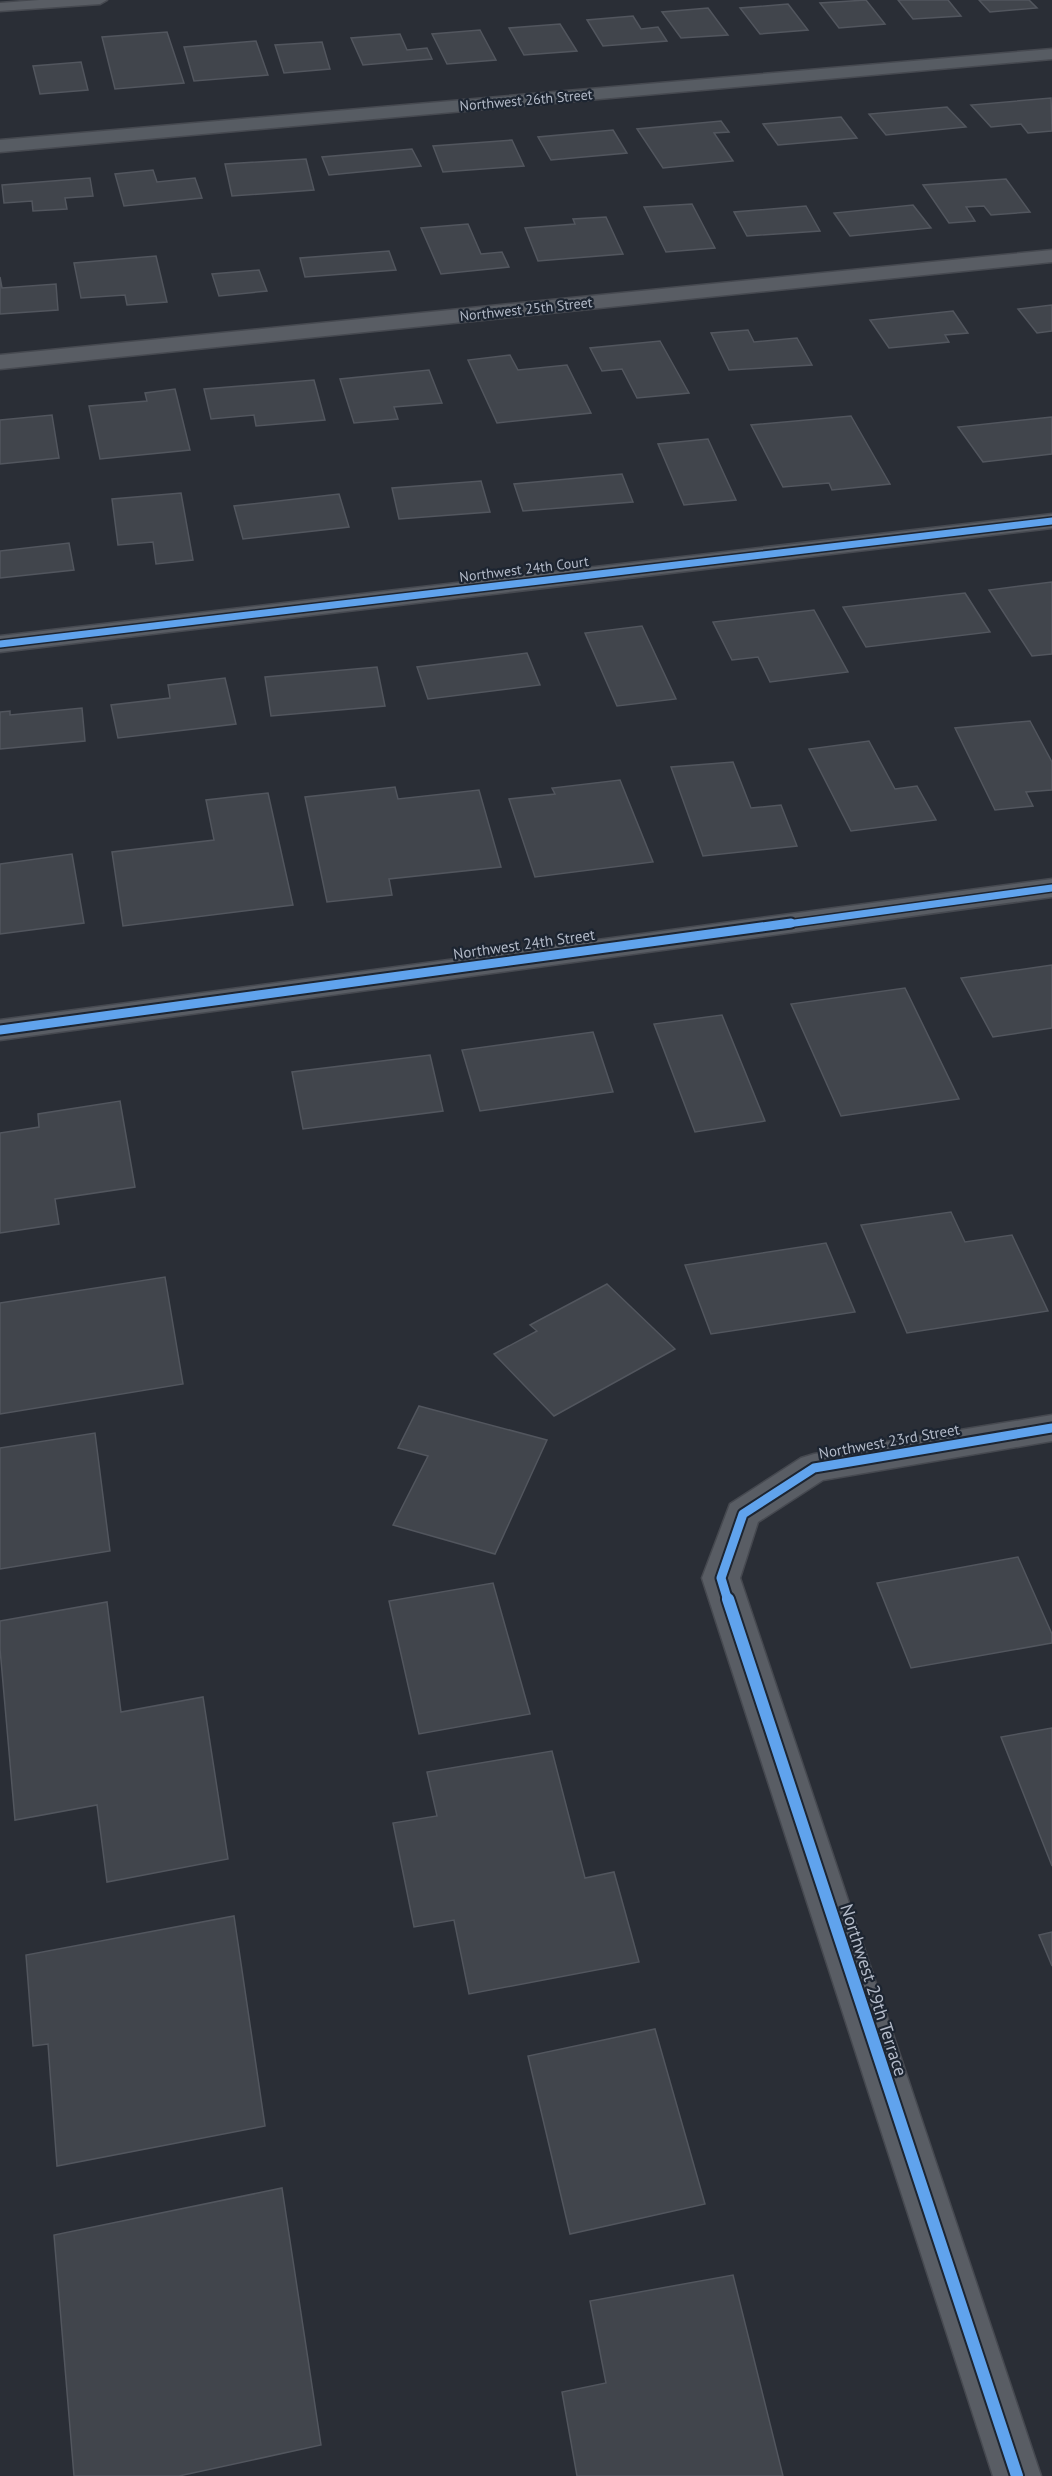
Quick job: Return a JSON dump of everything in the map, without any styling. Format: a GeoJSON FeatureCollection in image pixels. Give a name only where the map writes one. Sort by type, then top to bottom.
{"type":"FeatureCollection","features":[{"type":"Feature","properties":{"kind":"street","name":"Northwest 26th Street"},"geometry":{"type":"LineString","coordinates":[[0,146],[1052,54]]}},
{"type":"Feature","properties":{"kind":"street","name":"Northwest 25th Street"},"geometry":{"type":"LineString","coordinates":[[0,362],[1052,256]]}},
{"type":"Feature","properties":{"kind":"street","name":"Northwest 24th Court"},"geometry":{"type":"LineString","coordinates":[[0,644],[1052,520]]}},
{"type":"Feature","properties":{"kind":"street","name":"Northwest 24th Street"},"geometry":{"type":"LineString","coordinates":[[0,1030],[1052,888]]}},
{"type":"Feature","properties":{"kind":"street","name":"Northwest 23rd Street"},"geometry":{"type":"LineString","coordinates":[[743,1514],[814,1468],[1052,1428]]}},
{"type":"Feature","properties":{"kind":"street","name":"Northwest 29th Terrace"},"geometry":{"type":"LineString","coordinates":[[743,1514],[721,1578],[1017,2476]]}},
{"type":"Feature","properties":{"kind":"lane"},"geometry":{"type":"LineString","coordinates":[[0,8],[100,0]]}},
{"type":"Feature","properties":{"kind":"building"},"geometry":{"type":"Polygon","coordinates":[[[866,0],[885,24],[839,28],[820,3],[866,0]]]}},
{"type":"Feature","properties":{"kind":"building"},"geometry":{"type":"Polygon","coordinates":[[[898,0],[948,0],[961,16],[913,19],[898,0]]]}},
{"type":"Feature","properties":{"kind":"building"},"geometry":{"type":"Polygon","coordinates":[[[979,0],[1029,0],[1037,8],[990,12],[979,0]]]}},
{"type":"Feature","properties":{"kind":"building"},"geometry":{"type":"Polygon","coordinates":[[[788,4],[808,30],[760,34],[740,8],[788,4]]]}},
{"type":"Feature","properties":{"kind":"building"},"geometry":{"type":"Polygon","coordinates":[[[708,8],[728,35],[681,38],[662,12],[708,8]]]}},
{"type":"Feature","properties":{"kind":"building"},"geometry":{"type":"Polygon","coordinates":[[[633,16],[641,29],[658,27],[667,41],[603,46],[587,20],[633,16]]]}},
{"type":"Feature","properties":{"kind":"building"},"geometry":{"type":"Polygon","coordinates":[[[560,24],[577,51],[524,55],[509,28],[560,24]]]}},
{"type":"Feature","properties":{"kind":"building"},"geometry":{"type":"Polygon","coordinates":[[[480,30],[496,60],[447,64],[432,34],[480,30]]]}},
{"type":"Feature","properties":{"kind":"building"},"geometry":{"type":"Polygon","coordinates":[[[167,32],[184,83],[115,89],[102,37],[167,32]]]}},
{"type":"Feature","properties":{"kind":"building"},"geometry":{"type":"Polygon","coordinates":[[[400,34],[407,50],[427,48],[432,59],[363,65],[351,38],[400,34]]]}},
{"type":"Feature","properties":{"kind":"building"},"geometry":{"type":"Polygon","coordinates":[[[256,41],[268,75],[194,81],[184,47],[256,41]]]}},
{"type":"Feature","properties":{"kind":"building"},"geometry":{"type":"Polygon","coordinates":[[[322,42],[330,69],[284,73],[275,45],[322,42]]]}},
{"type":"Feature","properties":{"kind":"building"},"geometry":{"type":"Polygon","coordinates":[[[81,62],[88,90],[40,94],[33,66],[81,62]]]}},
{"type":"Feature","properties":{"kind":"building"},"geometry":{"type":"Polygon","coordinates":[[[1051,98],[1052,131],[1028,133],[1021,124],[991,127],[971,105],[1051,98]]]}},
{"type":"Feature","properties":{"kind":"building"},"geometry":{"type":"Polygon","coordinates":[[[947,107],[966,127],[886,135],[869,114],[947,107]]]}},
{"type":"Feature","properties":{"kind":"building"},"geometry":{"type":"Polygon","coordinates":[[[841,117],[857,138],[778,145],[763,124],[841,117]]]}},
{"type":"Feature","properties":{"kind":"building"},"geometry":{"type":"Polygon","coordinates":[[[721,121],[729,132],[714,133],[733,161],[663,168],[637,129],[721,121]]]}},
{"type":"Feature","properties":{"kind":"building"},"geometry":{"type":"Polygon","coordinates":[[[613,130],[627,153],[551,160],[538,137],[613,130]]]}},
{"type":"Feature","properties":{"kind":"building"},"geometry":{"type":"Polygon","coordinates":[[[512,140],[524,166],[443,172],[433,146],[512,140]]]}},
{"type":"Feature","properties":{"kind":"building"},"geometry":{"type":"Polygon","coordinates":[[[412,149],[421,166],[329,175],[322,157],[412,149]]]}},
{"type":"Feature","properties":{"kind":"building"},"geometry":{"type":"Polygon","coordinates":[[[306,159],[314,190],[232,196],[225,164],[306,159]]]}},
{"type":"Feature","properties":{"kind":"building"},"geometry":{"type":"Polygon","coordinates":[[[153,170],[157,182],[195,178],[202,198],[124,206],[115,174],[153,170]]]}},
{"type":"Feature","properties":{"kind":"building"},"geometry":{"type":"Polygon","coordinates":[[[90,178],[93,196],[65,198],[67,209],[33,211],[32,201],[4,203],[2,185],[90,178]]]}},
{"type":"Feature","properties":{"kind":"building"},"geometry":{"type":"Polygon","coordinates":[[[1006,179],[1030,212],[991,215],[984,206],[966,207],[975,221],[949,223],[923,185],[1006,179]]]}},
{"type":"Feature","properties":{"kind":"building"},"geometry":{"type":"Polygon","coordinates":[[[692,204],[715,248],[666,252],[644,207],[692,204]]]}},
{"type":"Feature","properties":{"kind":"building"},"geometry":{"type":"Polygon","coordinates":[[[913,205],[931,228],[850,236],[834,213],[913,205]]]}},
{"type":"Feature","properties":{"kind":"building"},"geometry":{"type":"Polygon","coordinates":[[[806,206],[820,231],[747,236],[734,212],[806,206]]]}},
{"type":"Feature","properties":{"kind":"building"},"geometry":{"type":"Polygon","coordinates":[[[606,217],[623,254],[538,261],[525,228],[575,224],[573,219],[606,217]]]}},
{"type":"Feature","properties":{"kind":"building"},"geometry":{"type":"Polygon","coordinates":[[[468,224],[481,254],[502,252],[509,267],[441,274],[421,228],[468,224]]]}},
{"type":"Feature","properties":{"kind":"building"},"geometry":{"type":"Polygon","coordinates":[[[389,251],[396,270],[305,277],[300,258],[389,251]]]}},
{"type":"Feature","properties":{"kind":"building"},"geometry":{"type":"Polygon","coordinates":[[[156,256],[167,302],[127,305],[125,295],[81,298],[74,263],[156,256]]]}},
{"type":"Feature","properties":{"kind":"building"},"geometry":{"type":"Polygon","coordinates":[[[259,270],[267,291],[219,296],[212,274],[259,270]]]}},
{"type":"Feature","properties":{"kind":"building"},"geometry":{"type":"Polygon","coordinates":[[[0,277],[2,288],[56,284],[58,310],[0,314],[0,277]]]}},
{"type":"Feature","properties":{"kind":"building"},"geometry":{"type":"Polygon","coordinates":[[[1052,305],[1052,331],[1037,333],[1018,309],[1052,305]]]}},
{"type":"Feature","properties":{"kind":"building"},"geometry":{"type":"Polygon","coordinates":[[[953,311],[968,333],[945,335],[949,342],[889,348],[870,320],[953,311]]]}},
{"type":"Feature","properties":{"kind":"building"},"geometry":{"type":"Polygon","coordinates":[[[748,330],[754,342],[797,338],[812,365],[729,370],[711,333],[748,330]]]}},
{"type":"Feature","properties":{"kind":"building"},"geometry":{"type":"Polygon","coordinates":[[[660,341],[689,393],[637,398],[622,369],[602,371],[590,348],[660,341]]]}},
{"type":"Feature","properties":{"kind":"building"},"geometry":{"type":"Polygon","coordinates":[[[510,355],[518,370],[567,365],[591,413],[497,423],[468,360],[510,355]]]}},
{"type":"Feature","properties":{"kind":"building"},"geometry":{"type":"Polygon","coordinates":[[[429,370],[442,403],[394,407],[398,419],[354,423],[340,379],[429,370]]]}},
{"type":"Feature","properties":{"kind":"building"},"geometry":{"type":"Polygon","coordinates":[[[314,380],[325,420],[256,426],[254,415],[211,419],[204,389],[314,380]]]}},
{"type":"Feature","properties":{"kind":"building"},"geometry":{"type":"Polygon","coordinates":[[[175,389],[190,450],[100,459],[89,406],[147,401],[145,393],[175,389]]]}},
{"type":"Feature","properties":{"kind":"building"},"geometry":{"type":"Polygon","coordinates":[[[52,415],[59,458],[0,464],[0,420],[52,415]]]}},
{"type":"Feature","properties":{"kind":"building"},"geometry":{"type":"Polygon","coordinates":[[[851,416],[890,484],[832,490],[829,483],[783,487],[751,425],[851,416]]]}},
{"type":"Feature","properties":{"kind":"building"},"geometry":{"type":"Polygon","coordinates":[[[1052,417],[1052,454],[983,462],[958,427],[1052,417]]]}},
{"type":"Feature","properties":{"kind":"building"},"geometry":{"type":"Polygon","coordinates":[[[708,439],[736,500],[684,505],[658,444],[708,439]]]}},
{"type":"Feature","properties":{"kind":"building"},"geometry":{"type":"Polygon","coordinates":[[[622,474],[633,502],[523,511],[514,484],[622,474]]]}},
{"type":"Feature","properties":{"kind":"building"},"geometry":{"type":"Polygon","coordinates":[[[481,481],[490,512],[399,519],[392,488],[481,481]]]}},
{"type":"Feature","properties":{"kind":"building"},"geometry":{"type":"Polygon","coordinates":[[[181,493],[193,560],[156,564],[153,542],[118,545],[112,499],[181,493]]]}},
{"type":"Feature","properties":{"kind":"building"},"geometry":{"type":"Polygon","coordinates":[[[339,494],[349,527],[243,539],[234,506],[339,494]]]}},
{"type":"Feature","properties":{"kind":"building"},"geometry":{"type":"Polygon","coordinates":[[[69,543],[74,570],[0,578],[0,551],[69,543]]]}},
{"type":"Feature","properties":{"kind":"building"},"geometry":{"type":"Polygon","coordinates":[[[1052,582],[1052,654],[1032,656],[989,590],[1052,582]]]}},
{"type":"Feature","properties":{"kind":"building"},"geometry":{"type":"Polygon","coordinates":[[[965,593],[990,632],[866,647],[843,607],[965,593]]]}},
{"type":"Feature","properties":{"kind":"building"},"geometry":{"type":"Polygon","coordinates":[[[814,610],[848,672],[770,682],[758,657],[732,660],[713,622],[814,610]]]}},
{"type":"Feature","properties":{"kind":"building"},"geometry":{"type":"Polygon","coordinates":[[[642,626],[676,699],[617,706],[585,633],[642,626]]]}},
{"type":"Feature","properties":{"kind":"building"},"geometry":{"type":"Polygon","coordinates":[[[527,653],[540,685],[428,699],[417,667],[527,653]]]}},
{"type":"Feature","properties":{"kind":"building"},"geometry":{"type":"Polygon","coordinates":[[[377,667],[385,706],[271,716],[265,677],[377,667]]]}},
{"type":"Feature","properties":{"kind":"building"},"geometry":{"type":"Polygon","coordinates":[[[225,678],[236,724],[118,738],[111,705],[170,698],[168,685],[225,678]]]}},
{"type":"Feature","properties":{"kind":"building"},"geometry":{"type":"Polygon","coordinates":[[[82,708],[85,741],[0,749],[0,712],[10,711],[10,715],[82,708]]]}},
{"type":"Feature","properties":{"kind":"building"},"geometry":{"type":"Polygon","coordinates":[[[1030,721],[1052,762],[1052,790],[1026,792],[1033,806],[995,810],[955,728],[1030,721]]]}},
{"type":"Feature","properties":{"kind":"building"},"geometry":{"type":"Polygon","coordinates":[[[869,741],[895,789],[917,786],[936,820],[851,831],[809,749],[869,741]]]}},
{"type":"Feature","properties":{"kind":"building"},"geometry":{"type":"Polygon","coordinates":[[[733,762],[751,808],[781,805],[797,846],[703,856],[671,767],[733,762]]]}},
{"type":"Feature","properties":{"kind":"building"},"geometry":{"type":"Polygon","coordinates":[[[620,780],[653,862],[535,877],[509,799],[555,794],[552,788],[620,780]]]}},
{"type":"Feature","properties":{"kind":"building"},"geometry":{"type":"Polygon","coordinates":[[[395,787],[398,799],[479,790],[501,867],[389,879],[392,895],[327,902],[305,797],[395,787]]]}},
{"type":"Feature","properties":{"kind":"building"},"geometry":{"type":"Polygon","coordinates":[[[268,793],[293,905],[123,926],[112,852],[214,840],[206,800],[268,793]]]}},
{"type":"Feature","properties":{"kind":"building"},"geometry":{"type":"Polygon","coordinates":[[[72,854],[84,923],[0,934],[0,864],[72,854]]]}},
{"type":"Feature","properties":{"kind":"building"},"geometry":{"type":"Polygon","coordinates":[[[1052,965],[1052,1028],[993,1037],[961,978],[1052,965]]]}},
{"type":"Feature","properties":{"kind":"building"},"geometry":{"type":"Polygon","coordinates":[[[905,988],[959,1099],[841,1116],[791,1004],[905,988]]]}},
{"type":"Feature","properties":{"kind":"building"},"geometry":{"type":"Polygon","coordinates":[[[722,1015],[765,1121],[695,1132],[654,1024],[722,1015]]]}},
{"type":"Feature","properties":{"kind":"building"},"geometry":{"type":"Polygon","coordinates":[[[593,1032],[613,1092],[480,1111],[462,1050],[593,1032]]]}},
{"type":"Feature","properties":{"kind":"building"},"geometry":{"type":"Polygon","coordinates":[[[430,1055],[443,1111],[303,1129],[292,1072],[430,1055]]]}},
{"type":"Feature","properties":{"kind":"building"},"geometry":{"type":"Polygon","coordinates":[[[120,1101],[135,1187],[55,1199],[59,1224],[0,1233],[0,1133],[39,1127],[38,1114],[120,1101]]]}},
{"type":"Feature","properties":{"kind":"building"},"geometry":{"type":"Polygon","coordinates":[[[951,1212],[965,1242],[1012,1235],[1048,1311],[907,1333],[861,1225],[951,1212]]]}},
{"type":"Feature","properties":{"kind":"building"},"geometry":{"type":"Polygon","coordinates":[[[826,1243],[855,1312],[711,1334],[685,1265],[826,1243]]]}},
{"type":"Feature","properties":{"kind":"building"},"geometry":{"type":"Polygon","coordinates":[[[165,1277],[183,1384],[0,1414],[0,1303],[165,1277]]]}},
{"type":"Feature","properties":{"kind":"building"},"geometry":{"type":"Polygon","coordinates":[[[607,1284],[675,1349],[554,1416],[494,1354],[537,1331],[530,1325],[607,1284]]]}},
{"type":"Feature","properties":{"kind":"building"},"geometry":{"type":"Polygon","coordinates":[[[419,1406],[547,1440],[495,1554],[393,1525],[428,1456],[398,1448],[419,1406]]]}},
{"type":"Feature","properties":{"kind":"building"},"geometry":{"type":"Polygon","coordinates":[[[95,1433],[110,1551],[0,1569],[0,1448],[95,1433]]]}},
{"type":"Feature","properties":{"kind":"building"},"geometry":{"type":"Polygon","coordinates":[[[1018,1557],[1052,1634],[1052,1643],[911,1668],[877,1583],[1018,1557]]]}},
{"type":"Feature","properties":{"kind":"building"},"geometry":{"type":"Polygon","coordinates":[[[493,1583],[530,1714],[419,1734],[389,1601],[493,1583]]]}},
{"type":"Feature","properties":{"kind":"building"},"geometry":{"type":"Polygon","coordinates":[[[107,1602],[121,1712],[203,1697],[228,1859],[107,1882],[97,1805],[15,1820],[0,1649],[0,1621],[107,1602]]]}},
{"type":"Feature","properties":{"kind":"building"},"geometry":{"type":"Polygon","coordinates":[[[1052,1728],[1052,1866],[1001,1737],[1052,1728]]]}},
{"type":"Feature","properties":{"kind":"building"},"geometry":{"type":"Polygon","coordinates":[[[552,1751],[585,1878],[614,1872],[639,1962],[469,1994],[454,1920],[414,1927],[393,1823],[437,1816],[427,1772],[552,1751]]]}},
{"type":"Feature","properties":{"kind":"building"},"geometry":{"type":"Polygon","coordinates":[[[234,1916],[265,2126],[57,2166],[48,2044],[33,2046],[26,1955],[234,1916]]]}},
{"type":"Feature","properties":{"kind":"building"},"geometry":{"type":"Polygon","coordinates":[[[1052,1932],[1052,1966],[1039,1935],[1052,1932]]]}},
{"type":"Feature","properties":{"kind":"building"},"geometry":{"type":"Polygon","coordinates":[[[655,2029],[705,2204],[570,2234],[528,2056],[655,2029]]]}},
{"type":"Feature","properties":{"kind":"building"},"geometry":{"type":"Polygon","coordinates":[[[282,2188],[321,2445],[179,2476],[74,2476],[54,2235],[282,2188]]]}},
{"type":"Feature","properties":{"kind":"building"},"geometry":{"type":"Polygon","coordinates":[[[733,2275],[783,2476],[577,2476],[562,2392],[606,2383],[590,2301],[733,2275]]]}},
{"type":"Feature","properties":{"kind":"cycle path"},"geometry":{"type":"LineString","coordinates":[[0,644],[1052,521]]}},
{"type":"Feature","properties":{"kind":"cycle path"},"geometry":{"type":"LineString","coordinates":[[0,1030],[1052,888]]}},
{"type":"Feature","properties":{"kind":"cycle path"},"geometry":{"type":"LineString","coordinates":[[1017,2476],[721,1578],[743,1514],[814,1468],[1052,1428]]}}]}
